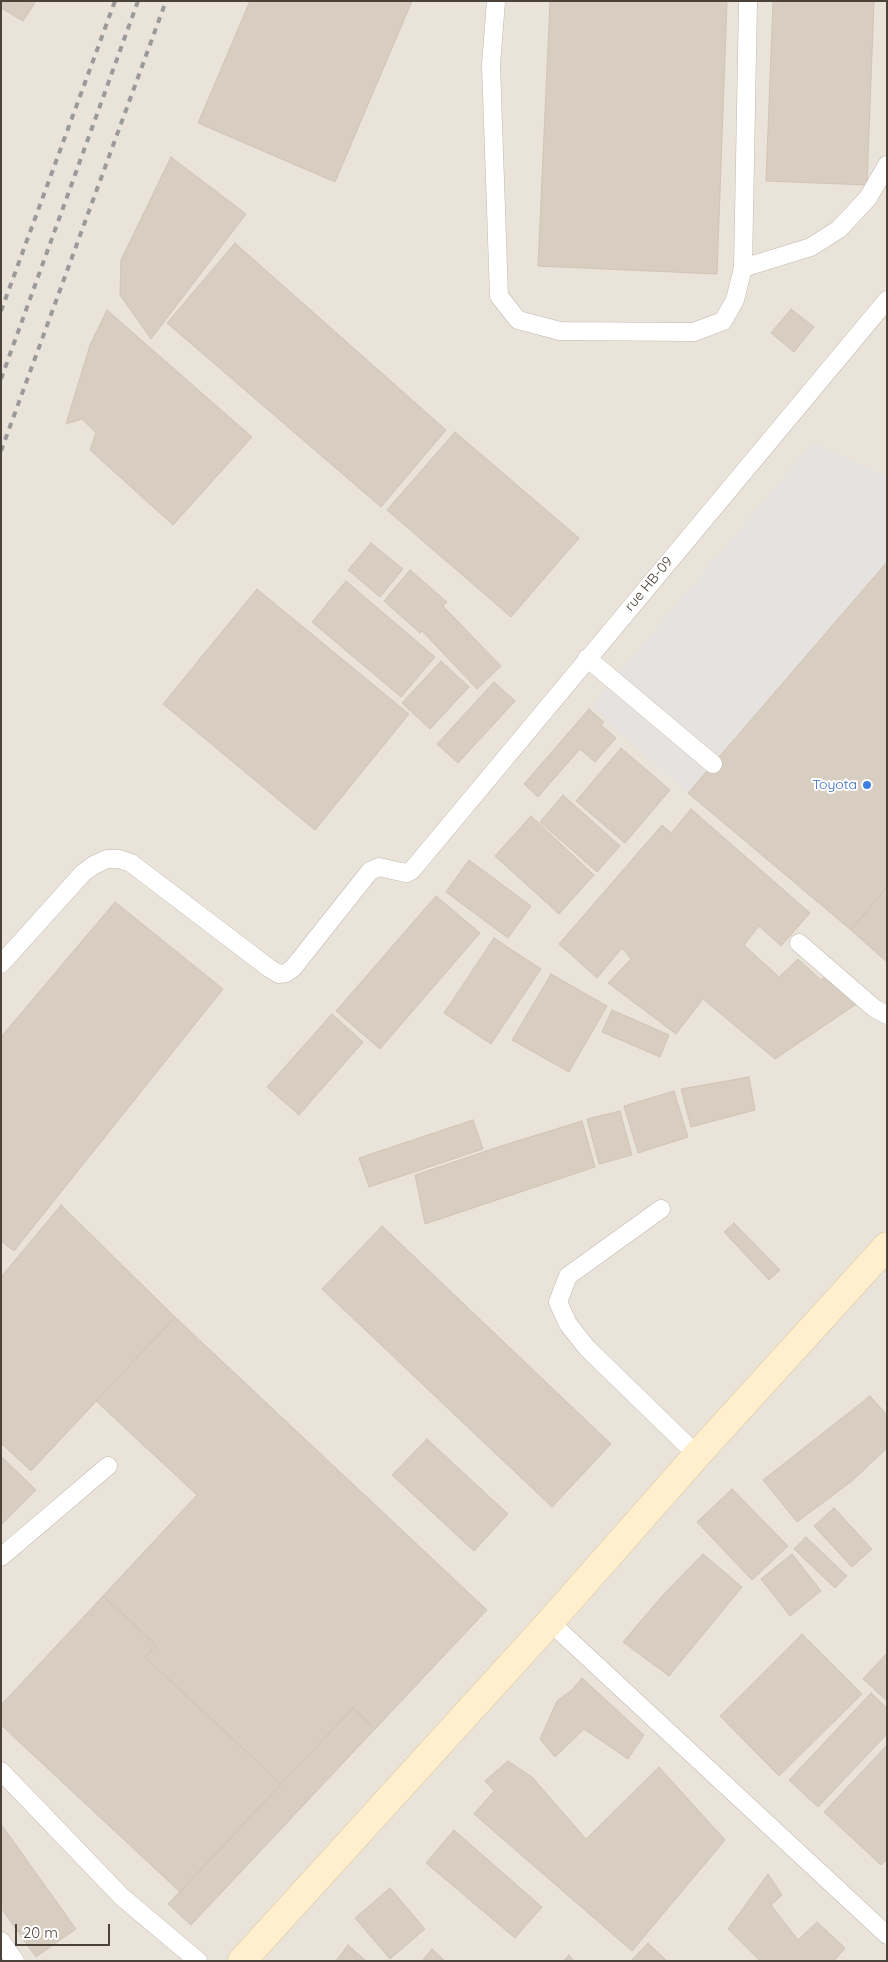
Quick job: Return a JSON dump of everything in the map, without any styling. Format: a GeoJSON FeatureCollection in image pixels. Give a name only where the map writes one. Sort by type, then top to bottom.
{"type":"FeatureCollection","features":[{"type":"Feature","properties":{"kind":"street"},"geometry":{"type":"LineString","coordinates":[[242,1961],[550,1622],[887,1246]]}},
{"type":"Feature","properties":{"kind":"lane"},"geometry":{"type":"LineString","coordinates":[[496,1],[491,64],[499,296],[518,320],[560,331],[694,332],[723,321],[735,300],[743,268],[748,1]]}},
{"type":"Feature","properties":{"kind":"lane"},"geometry":{"type":"LineString","coordinates":[[743,268],[811,247],[839,228],[868,198],[887,165]]}},
{"type":"Feature","properties":{"kind":"lane","name":"rue HB-09"},"geometry":{"type":"LineString","coordinates":[[1,964],[83,873],[94,865],[107,860],[119,859],[131,863],[278,974],[286,973],[293,968],[370,871],[379,867],[401,872],[412,870],[887,300]]}},
{"type":"Feature","properties":{"kind":"lane"},"geometry":{"type":"LineString","coordinates":[[587,658],[713,764]]}},
{"type":"Feature","properties":{"kind":"lane"},"geometry":{"type":"LineString","coordinates":[[799,943],[874,1008],[887,1015]]}},
{"type":"Feature","properties":{"kind":"lane"},"geometry":{"type":"LineString","coordinates":[[661,1209],[568,1276],[558,1302],[568,1324],[587,1348],[697,1456]]}},
{"type":"Feature","properties":{"kind":"lane"},"geometry":{"type":"LineString","coordinates":[[1,1557],[108,1466]]}},
{"type":"Feature","properties":{"kind":"lane"},"geometry":{"type":"LineString","coordinates":[[550,1622],[887,1935]]}},
{"type":"Feature","properties":{"kind":"lane"},"geometry":{"type":"LineString","coordinates":[[1,1771],[122,1897],[198,1961]]}},
{"type":"Feature","properties":{"kind":"lane"},"geometry":{"type":"LineString","coordinates":[[1,1941],[15,1961]]}},
{"type":"Feature","properties":{"kind":"shaded area"},"geometry":{"type":"Polygon","coordinates":[[[1,1],[887,1],[887,1961],[1,1961],[1,1]]]}},
{"type":"Feature","properties":{"kind":"shaded area"},"geometry":{"type":"Polygon","coordinates":[[[813,443],[887,476],[887,562],[688,793],[592,707],[813,443]]]}},
{"type":"Feature","properties":{"kind":"building"},"geometry":{"type":"Polygon","coordinates":[[[1,1],[36,1],[23,21],[1,8],[1,1]]]}},
{"type":"Feature","properties":{"kind":"building"},"geometry":{"type":"Polygon","coordinates":[[[250,1],[412,1],[335,182],[198,123],[250,1]]]}},
{"type":"Feature","properties":{"kind":"building"},"geometry":{"type":"Polygon","coordinates":[[[550,1],[727,1],[717,274],[538,266],[550,1]]]}},
{"type":"Feature","properties":{"kind":"building"},"geometry":{"type":"Polygon","coordinates":[[[773,1],[874,1],[867,185],[766,181],[773,1]]]}},
{"type":"Feature","properties":{"kind":"building"},"geometry":{"type":"Polygon","coordinates":[[[171,157],[246,214],[151,339],[120,295],[121,260],[171,157]]]}},
{"type":"Feature","properties":{"kind":"building"},"geometry":{"type":"Polygon","coordinates":[[[235,243],[446,430],[381,507],[167,323],[235,243]]]}},
{"type":"Feature","properties":{"kind":"building"},"geometry":{"type":"Polygon","coordinates":[[[791,309],[814,327],[794,352],[771,333],[791,309]]]}},
{"type":"Feature","properties":{"kind":"building"},"geometry":{"type":"Polygon","coordinates":[[[107,310],[252,437],[173,525],[90,450],[96,433],[82,419],[66,424],[90,345],[107,310]]]}},
{"type":"Feature","properties":{"kind":"building"},"geometry":{"type":"Polygon","coordinates":[[[455,432],[579,538],[511,617],[387,510],[455,432]]]}},
{"type":"Feature","properties":{"kind":"building"},"geometry":{"type":"Polygon","coordinates":[[[371,543],[403,569],[380,597],[348,570],[371,543]]]}},
{"type":"Feature","properties":{"kind":"building"},"geometry":{"type":"Polygon","coordinates":[[[887,562],[887,887],[851,930],[688,793],[887,562]]]}},
{"type":"Feature","properties":{"kind":"building"},"geometry":{"type":"Polygon","coordinates":[[[410,570],[447,602],[443,606],[501,666],[477,689],[422,631],[420,633],[384,601],[410,570]]]}},
{"type":"Feature","properties":{"kind":"building"},"geometry":{"type":"Polygon","coordinates":[[[346,581],[435,657],[401,697],[312,622],[346,581]]]}},
{"type":"Feature","properties":{"kind":"building"},"geometry":{"type":"Polygon","coordinates":[[[257,589],[409,714],[315,830],[163,704],[257,589]]]}},
{"type":"Feature","properties":{"kind":"building"},"geometry":{"type":"Polygon","coordinates":[[[441,661],[469,687],[430,729],[402,703],[441,661]]]}},
{"type":"Feature","properties":{"kind":"building"},"geometry":{"type":"Polygon","coordinates":[[[494,682],[515,701],[458,763],[437,744],[494,682]]]}},
{"type":"Feature","properties":{"kind":"building"},"geometry":{"type":"Polygon","coordinates":[[[589,709],[604,722],[601,725],[616,738],[595,762],[580,749],[538,797],[524,784],[589,709]]]}},
{"type":"Feature","properties":{"kind":"building"},"geometry":{"type":"Polygon","coordinates":[[[621,748],[670,790],[625,843],[576,801],[621,748]]]}},
{"type":"Feature","properties":{"kind":"building"},"geometry":{"type":"Polygon","coordinates":[[[563,795],[620,846],[597,872],[540,822],[563,795]]]}},
{"type":"Feature","properties":{"kind":"building"},"geometry":{"type":"Polygon","coordinates":[[[691,809],[810,913],[781,946],[759,926],[744,945],[779,977],[798,959],[821,980],[825,977],[858,1003],[775,1059],[703,999],[676,1034],[608,983],[631,959],[622,948],[597,978],[559,944],[662,825],[671,833],[691,809]]]}},
{"type":"Feature","properties":{"kind":"building"},"geometry":{"type":"Polygon","coordinates":[[[531,816],[594,875],[559,914],[495,856],[531,816]]]}},
{"type":"Feature","properties":{"kind":"building"},"geometry":{"type":"Polygon","coordinates":[[[469,860],[531,906],[508,938],[446,892],[469,860]]]}},
{"type":"Feature","properties":{"kind":"building"},"geometry":{"type":"Polygon","coordinates":[[[887,887],[887,962],[851,930],[887,887]]]}},
{"type":"Feature","properties":{"kind":"building"},"geometry":{"type":"Polygon","coordinates":[[[436,896],[480,933],[380,1049],[336,1011],[436,896]]]}},
{"type":"Feature","properties":{"kind":"building"},"geometry":{"type":"Polygon","coordinates":[[[115,902],[223,989],[14,1251],[1,1241],[1,1037],[115,902]]]}},
{"type":"Feature","properties":{"kind":"building"},"geometry":{"type":"Polygon","coordinates":[[[494,938],[541,969],[491,1044],[444,1013],[494,938]]]}},
{"type":"Feature","properties":{"kind":"building"},"geometry":{"type":"Polygon","coordinates":[[[551,974],[607,1006],[569,1072],[512,1040],[551,974]]]}},
{"type":"Feature","properties":{"kind":"building"},"geometry":{"type":"Polygon","coordinates":[[[612,1010],[669,1035],[660,1057],[602,1032],[612,1010]]]}},
{"type":"Feature","properties":{"kind":"building"},"geometry":{"type":"Polygon","coordinates":[[[332,1014],[363,1042],[299,1115],[267,1087],[332,1014]]]}},
{"type":"Feature","properties":{"kind":"building"},"geometry":{"type":"Polygon","coordinates":[[[749,1077],[755,1110],[691,1127],[681,1089],[749,1077]]]}},
{"type":"Feature","properties":{"kind":"building"},"geometry":{"type":"Polygon","coordinates":[[[674,1091],[688,1137],[638,1153],[624,1106],[674,1091]]]}},
{"type":"Feature","properties":{"kind":"building"},"geometry":{"type":"Polygon","coordinates":[[[620,1111],[632,1155],[599,1164],[587,1119],[620,1111]]]}},
{"type":"Feature","properties":{"kind":"building"},"geometry":{"type":"Polygon","coordinates":[[[473,1120],[483,1149],[369,1187],[359,1158],[473,1120]]]}},
{"type":"Feature","properties":{"kind":"building"},"geometry":{"type":"Polygon","coordinates":[[[582,1121],[595,1167],[425,1224],[415,1175],[582,1121]]]}},
{"type":"Feature","properties":{"kind":"building"},"geometry":{"type":"Polygon","coordinates":[[[61,1205],[175,1317],[31,1471],[1,1443],[1,1277],[61,1205]]]}},
{"type":"Feature","properties":{"kind":"building"},"geometry":{"type":"Polygon","coordinates":[[[734,1223],[780,1270],[769,1280],[724,1232],[734,1223]]]}},
{"type":"Feature","properties":{"kind":"building"},"geometry":{"type":"Polygon","coordinates":[[[382,1226],[611,1444],[552,1507],[322,1289],[382,1226]]]}},
{"type":"Feature","properties":{"kind":"building"},"geometry":{"type":"Polygon","coordinates":[[[175,1317],[487,1610],[375,1729],[353,1708],[281,1784],[145,1657],[156,1645],[103,1596],[197,1495],[96,1401],[175,1317]]]}},
{"type":"Feature","properties":{"kind":"building"},"geometry":{"type":"Polygon","coordinates":[[[870,1396],[887,1415],[887,1448],[852,1481],[797,1522],[763,1480],[870,1396]]]}},
{"type":"Feature","properties":{"kind":"building"},"geometry":{"type":"Polygon","coordinates":[[[427,1439],[508,1514],[474,1551],[392,1475],[427,1439]]]}},
{"type":"Feature","properties":{"kind":"building"},"geometry":{"type":"Polygon","coordinates":[[[1,1456],[36,1490],[1,1525],[1,1456]]]}},
{"type":"Feature","properties":{"kind":"building"},"geometry":{"type":"Polygon","coordinates":[[[732,1489],[788,1546],[752,1580],[697,1522],[732,1489]]]}},
{"type":"Feature","properties":{"kind":"building"},"geometry":{"type":"Polygon","coordinates":[[[834,1508],[872,1549],[852,1567],[814,1526],[834,1508]]]}},
{"type":"Feature","properties":{"kind":"building"},"geometry":{"type":"Polygon","coordinates":[[[806,1537],[847,1576],[835,1588],[794,1549],[806,1537]]]}},
{"type":"Feature","properties":{"kind":"building"},"geometry":{"type":"Polygon","coordinates":[[[703,1554],[742,1587],[669,1676],[623,1642],[662,1596],[703,1554]]]}},
{"type":"Feature","properties":{"kind":"building"},"geometry":{"type":"Polygon","coordinates":[[[792,1554],[821,1591],[790,1616],[761,1579],[792,1554]]]}},
{"type":"Feature","properties":{"kind":"building"},"geometry":{"type":"Polygon","coordinates":[[[103,1596],[156,1645],[145,1657],[281,1784],[180,1892],[1,1725],[1,1705],[103,1596]]]}},
{"type":"Feature","properties":{"kind":"building"},"geometry":{"type":"Polygon","coordinates":[[[802,1634],[862,1694],[779,1776],[720,1716],[802,1634]]]}},
{"type":"Feature","properties":{"kind":"building"},"geometry":{"type":"Polygon","coordinates":[[[887,1653],[887,1701],[863,1679],[887,1653]]]}},
{"type":"Feature","properties":{"kind":"building"},"geometry":{"type":"Polygon","coordinates":[[[582,1678],[644,1735],[628,1759],[584,1729],[555,1757],[540,1739],[557,1701],[572,1690],[582,1678]]]}},
{"type":"Feature","properties":{"kind":"building"},"geometry":{"type":"Polygon","coordinates":[[[871,1693],[887,1708],[887,1734],[818,1807],[789,1780],[871,1693]]]}},
{"type":"Feature","properties":{"kind":"building"},"geometry":{"type":"Polygon","coordinates":[[[353,1708],[375,1729],[191,1925],[168,1904],[353,1708]]]}},
{"type":"Feature","properties":{"kind":"building"},"geometry":{"type":"Polygon","coordinates":[[[887,1745],[887,1859],[881,1865],[824,1812],[887,1745]]]}},
{"type":"Feature","properties":{"kind":"building"},"geometry":{"type":"Polygon","coordinates":[[[508,1761],[532,1777],[586,1839],[659,1767],[725,1840],[632,1951],[474,1814],[494,1791],[485,1781],[508,1761]]]}},
{"type":"Feature","properties":{"kind":"building"},"geometry":{"type":"Polygon","coordinates":[[[1,1824],[76,1929],[36,1957],[1,1908],[1,1824]]]}},
{"type":"Feature","properties":{"kind":"building"},"geometry":{"type":"Polygon","coordinates":[[[454,1830],[542,1907],[515,1938],[426,1863],[454,1830]]]}},
{"type":"Feature","properties":{"kind":"building"},"geometry":{"type":"Polygon","coordinates":[[[768,1874],[782,1895],[771,1905],[798,1940],[817,1922],[845,1948],[834,1961],[760,1961],[728,1929],[768,1874]]]}},
{"type":"Feature","properties":{"kind":"building"},"geometry":{"type":"Polygon","coordinates":[[[390,1888],[425,1929],[390,1959],[355,1918],[390,1888]]]}},
{"type":"Feature","properties":{"kind":"building"},"geometry":{"type":"Polygon","coordinates":[[[648,1943],[667,1961],[631,1961],[648,1943]]]}},
{"type":"Feature","properties":{"kind":"building"},"geometry":{"type":"Polygon","coordinates":[[[348,1945],[366,1961],[336,1961],[348,1945]]]}},
{"type":"Feature","properties":{"kind":"building"},"geometry":{"type":"Polygon","coordinates":[[[432,1949],[445,1961],[422,1961],[432,1949]]]}},
{"type":"Feature","properties":{"kind":"building"},"geometry":{"type":"Polygon","coordinates":[[[569,1955],[574,1961],[563,1961],[569,1955]]]}},
{"type":"Feature","properties":{"kind":"railway"},"geometry":{"type":"LineString","coordinates":[[1,311],[115,1]]}},
{"type":"Feature","properties":{"kind":"railway"},"geometry":{"type":"LineString","coordinates":[[1,379],[138,1]]}},
{"type":"Feature","properties":{"kind":"railway"},"geometry":{"type":"LineString","coordinates":[[1,451],[166,1]]}},
{"type":"Feature","properties":{"kind":"place","name":"Toyota"},"geometry":{"type":"Point","coordinates":[867,785]}}]}
